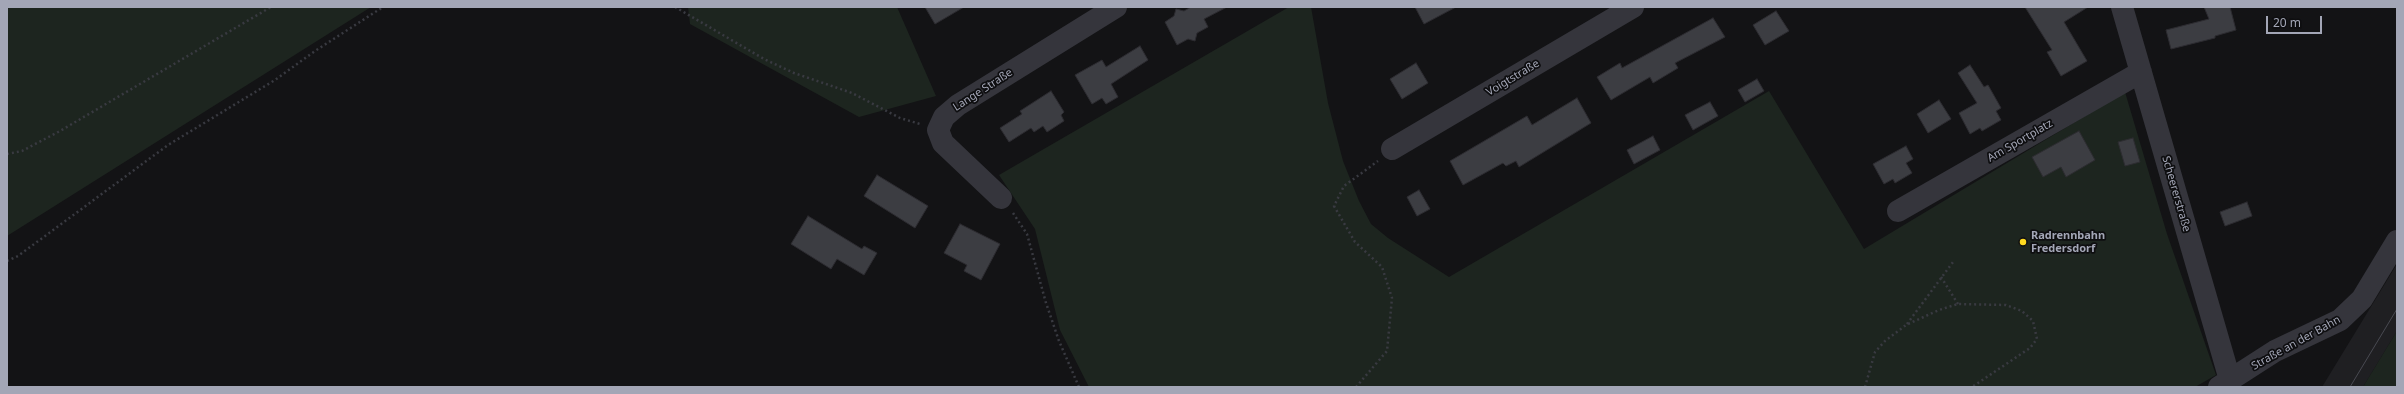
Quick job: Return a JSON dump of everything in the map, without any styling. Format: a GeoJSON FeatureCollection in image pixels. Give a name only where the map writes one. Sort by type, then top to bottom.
{"type":"FeatureCollection","features":[{"type":"Feature","properties":{"kind":"street","name":"Lange Straße"},"geometry":{"type":"LineString","coordinates":[[938,130],[944,117],[958,104],[1116,7]]}},
{"type":"Feature","properties":{"kind":"street","name":"Voigtstraße"},"geometry":{"type":"LineString","coordinates":[[1392,149],[1633,7]]}},
{"type":"Feature","properties":{"kind":"street","name":"Scheererstraße"},"geometry":{"type":"LineString","coordinates":[[2122,7],[2225,384]]}},
{"type":"Feature","properties":{"kind":"street","name":"Am Sportplatz"},"geometry":{"type":"LineString","coordinates":[[1898,211],[2141,72]]}},
{"type":"Feature","properties":{"kind":"street"},"geometry":{"type":"LineString","coordinates":[[938,130],[943,143],[1001,198]]}},
{"type":"Feature","properties":{"kind":"street","name":"Straße an der Bahn"},"geometry":{"type":"LineString","coordinates":[[2225,384],[2275,352],[2340,320],[2362,299],[2397,241]]}},
{"type":"Feature","properties":{"kind":"path"},"geometry":{"type":"LineString","coordinates":[[7,154],[22,151],[60,131],[271,7]]}},
{"type":"Feature","properties":{"kind":"path"},"geometry":{"type":"LineString","coordinates":[[7,261],[18,256],[168,145],[275,80],[315,51],[383,7]]}},
{"type":"Feature","properties":{"kind":"path"},"geometry":{"type":"LineString","coordinates":[[675,7],[764,59],[788,70],[852,93],[900,118],[938,130]]}},
{"type":"Feature","properties":{"kind":"path"},"geometry":{"type":"LineString","coordinates":[[1356,387],[1387,351],[1392,298],[1382,267],[1355,242],[1334,206],[1344,186],[1392,149]]}},
{"type":"Feature","properties":{"kind":"path"},"geometry":{"type":"LineString","coordinates":[[1001,198],[1020,220],[1028,234],[1051,316],[1079,387]]}},
{"type":"Feature","properties":{"kind":"path"},"geometry":{"type":"LineString","coordinates":[[1906,325],[1953,262]]}},
{"type":"Feature","properties":{"kind":"path"},"geometry":{"type":"LineString","coordinates":[[1941,277],[1958,304]]}},
{"type":"Feature","properties":{"kind":"path"},"geometry":{"type":"LineString","coordinates":[[1865,387],[1875,352],[1885,341],[1906,325],[1939,310],[1958,304],[2006,305],[2022,312],[2033,321],[2037,339],[2030,348],[1972,387]]}},
{"type":"Feature","properties":{"kind":"shaded area"},"geometry":{"type":"Polygon","coordinates":[[[7,7],[371,7],[7,236],[7,7]]]}},
{"type":"Feature","properties":{"kind":"shaded area"},"geometry":{"type":"Polygon","coordinates":[[[688,7],[897,7],[936,96],[859,117],[690,24],[688,7]]]}},
{"type":"Feature","properties":{"kind":"shaded area"},"geometry":{"type":"Polygon","coordinates":[[[1289,7],[1311,7],[1328,103],[1343,161],[1359,201],[1371,224],[1388,238],[1449,277],[1769,91],[1864,249],[2125,92],[2167,234],[2216,375],[2195,387],[1089,387],[1060,330],[1035,229],[999,175],[1289,7]]]}},
{"type":"Feature","properties":{"kind":"shaded area"},"geometry":{"type":"Polygon","coordinates":[[[2397,264],[2397,331],[2363,387],[2322,387],[2397,264]]]}},
{"type":"Feature","properties":{"kind":"shaded area"},"geometry":{"type":"Polygon","coordinates":[[[2397,331],[2397,387],[2363,387],[2397,331]]]}},
{"type":"Feature","properties":{"kind":"building"},"geometry":{"type":"Polygon","coordinates":[[[925,7],[964,7],[935,24],[925,7]]]}},
{"type":"Feature","properties":{"kind":"building"},"geometry":{"type":"Polygon","coordinates":[[[1191,7],[1227,7],[1204,19],[1208,27],[1197,33],[1195,41],[1188,39],[1177,45],[1165,22],[1174,16],[1176,9],[1184,11],[1191,7]]]}},
{"type":"Feature","properties":{"kind":"building"},"geometry":{"type":"Polygon","coordinates":[[[1415,7],[1456,7],[1424,24],[1415,7]]]}},
{"type":"Feature","properties":{"kind":"building"},"geometry":{"type":"Polygon","coordinates":[[[2025,7],[2088,7],[2064,22],[2087,61],[2061,76],[2047,52],[2052,50],[2025,7]]]}},
{"type":"Feature","properties":{"kind":"building"},"geometry":{"type":"Polygon","coordinates":[[[2204,7],[2230,7],[2236,30],[2215,36],[2215,38],[2171,49],[2166,30],[2209,19],[2204,7]]]}},
{"type":"Feature","properties":{"kind":"building"},"geometry":{"type":"Polygon","coordinates":[[[1776,11],[1789,31],[1765,45],[1753,25],[1776,11]]]}},
{"type":"Feature","properties":{"kind":"building"},"geometry":{"type":"Polygon","coordinates":[[[1713,18],[1725,37],[1675,63],[1678,68],[1653,83],[1650,77],[1611,100],[1597,77],[1620,63],[1622,68],[1713,18]]]}},
{"type":"Feature","properties":{"kind":"building"},"geometry":{"type":"Polygon","coordinates":[[[1140,46],[1148,60],[1111,84],[1118,97],[1106,104],[1102,98],[1092,104],[1075,75],[1102,60],[1106,67],[1140,46]]]}},
{"type":"Feature","properties":{"kind":"building"},"geometry":{"type":"Polygon","coordinates":[[[1416,63],[1428,83],[1402,99],[1390,79],[1416,63]]]}},
{"type":"Feature","properties":{"kind":"building"},"geometry":{"type":"Polygon","coordinates":[[[1970,65],[1984,87],[1988,85],[2001,108],[1996,111],[2001,120],[1982,131],[1980,128],[1970,134],[1959,113],[1977,103],[1958,73],[1970,65]]]}},
{"type":"Feature","properties":{"kind":"building"},"geometry":{"type":"Polygon","coordinates":[[[1757,79],[1764,91],[1745,102],[1738,90],[1757,79]]]}},
{"type":"Feature","properties":{"kind":"building"},"geometry":{"type":"Polygon","coordinates":[[[1051,91],[1064,112],[1061,115],[1064,121],[1047,132],[1043,126],[1034,132],[1031,128],[1009,142],[1000,128],[1022,114],[1020,111],[1051,91]]]}},
{"type":"Feature","properties":{"kind":"building"},"geometry":{"type":"Polygon","coordinates":[[[1577,98],[1591,123],[1519,167],[1516,161],[1506,166],[1503,163],[1463,185],[1450,161],[1527,116],[1532,125],[1577,98]]]}},
{"type":"Feature","properties":{"kind":"building"},"geometry":{"type":"Polygon","coordinates":[[[1939,100],[1951,119],[1928,133],[1917,114],[1939,100]]]}},
{"type":"Feature","properties":{"kind":"building"},"geometry":{"type":"Polygon","coordinates":[[[1710,102],[1718,116],[1693,130],[1685,115],[1710,102]]]}},
{"type":"Feature","properties":{"kind":"building"},"geometry":{"type":"Polygon","coordinates":[[[2079,131],[2095,160],[2066,177],[2061,167],[2043,177],[2032,157],[2079,131]]]}},
{"type":"Feature","properties":{"kind":"building"},"geometry":{"type":"Polygon","coordinates":[[[1653,136],[1660,150],[1634,164],[1627,150],[1653,136]]]}},
{"type":"Feature","properties":{"kind":"building"},"geometry":{"type":"Polygon","coordinates":[[[2133,138],[2140,162],[2125,166],[2118,142],[2133,138]]]}},
{"type":"Feature","properties":{"kind":"building"},"geometry":{"type":"Polygon","coordinates":[[[1906,146],[1913,159],[1906,163],[1912,173],[1895,183],[1893,179],[1884,184],[1873,164],[1906,146]]]}},
{"type":"Feature","properties":{"kind":"building"},"geometry":{"type":"Polygon","coordinates":[[[877,175],[928,206],[915,228],[864,196],[877,175]]]}},
{"type":"Feature","properties":{"kind":"building"},"geometry":{"type":"Polygon","coordinates":[[[1419,190],[1430,209],[1417,216],[1407,197],[1419,190]]]}},
{"type":"Feature","properties":{"kind":"building"},"geometry":{"type":"Polygon","coordinates":[[[2247,202],[2252,216],[2225,226],[2220,212],[2247,202]]]}},
{"type":"Feature","properties":{"kind":"building"},"geometry":{"type":"Polygon","coordinates":[[[808,216],[862,249],[864,246],[877,253],[864,275],[837,259],[831,269],[791,244],[808,216]]]}},
{"type":"Feature","properties":{"kind":"building"},"geometry":{"type":"Polygon","coordinates":[[[960,224],[1000,244],[981,280],[964,271],[967,265],[944,253],[960,224]]]}},
{"type":"Feature","properties":{"kind":"tram line"},"geometry":{"type":"LineString","coordinates":[[2350,387],[2397,309]]}},
{"type":"Feature","properties":{"kind":"place","name":"Radrennbahn Fredersdorf"},"geometry":{"type":"Point","coordinates":[2023,242]}}]}
